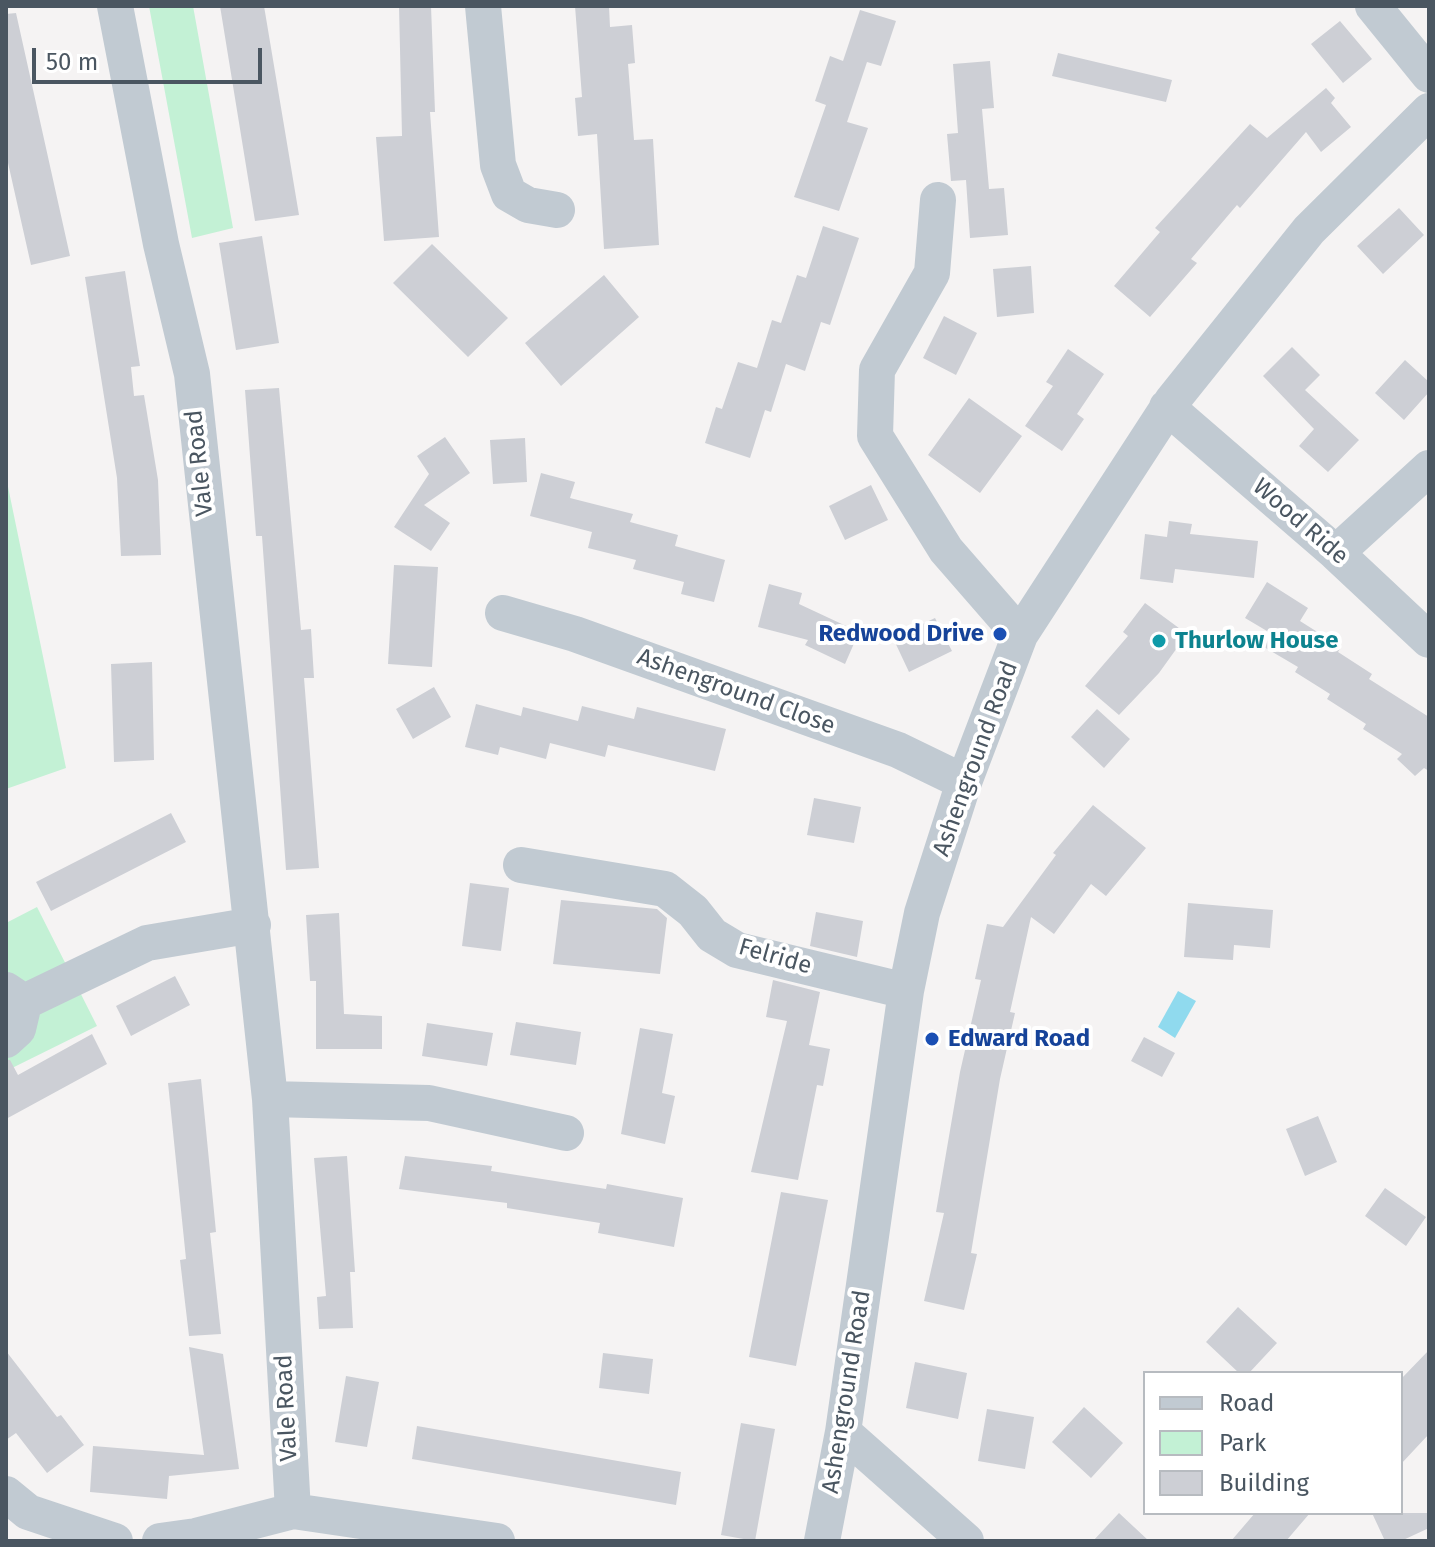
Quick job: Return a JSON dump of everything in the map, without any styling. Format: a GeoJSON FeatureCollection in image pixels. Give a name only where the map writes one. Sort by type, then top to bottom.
{"type":"FeatureCollection","features":[{"type":"Feature","properties":{"kind":"street","name":"Vale Road"},"geometry":{"type":"LineString","coordinates":[[115,6],[161,244],[192,374],[270,1099],[293,1511]]}},
{"type":"Feature","properties":{"kind":"street"},"geometry":{"type":"LineString","coordinates":[[483,6],[498,165],[509,194],[528,205],[557,210]]}},
{"type":"Feature","properties":{"kind":"street"},"geometry":{"type":"LineString","coordinates":[[1373,6],[1429,75]]}},
{"type":"Feature","properties":{"kind":"street","name":"Ashenground Road"},"geometry":{"type":"LineString","coordinates":[[822,1541],[843,1432],[906,991],[922,913],[964,782],[1020,635],[1167,407],[1309,230],[1429,111]]}},
{"type":"Feature","properties":{"kind":"street"},"geometry":{"type":"LineString","coordinates":[[938,200],[932,273],[877,370],[875,436],[946,550],[1020,635]]}},
{"type":"Feature","properties":{"kind":"street","name":"Wood Ride"},"geometry":{"type":"LineString","coordinates":[[1167,407],[1336,553],[1429,640]]}},
{"type":"Feature","properties":{"kind":"street"},"geometry":{"type":"LineString","coordinates":[[1336,553],[1429,468]]}},
{"type":"Feature","properties":{"kind":"street","name":"Ashenground Close"},"geometry":{"type":"LineString","coordinates":[[503,613],[575,634],[898,750],[964,782]]}},
{"type":"Feature","properties":{"kind":"street","name":"Felride"},"geometry":{"type":"LineString","coordinates":[[521,865],[665,889],[693,911],[712,935],[737,950],[906,991]]}},
{"type":"Feature","properties":{"kind":"street"},"geometry":{"type":"LineString","coordinates":[[6,1040],[21,1021],[13,997],[147,943],[253,925]]}},
{"type":"Feature","properties":{"kind":"street"},"geometry":{"type":"LineString","coordinates":[[270,1099],[429,1103],[566,1133]]}},
{"type":"Feature","properties":{"kind":"street"},"geometry":{"type":"LineString","coordinates":[[843,1432],[966,1541]]}},
{"type":"Feature","properties":{"kind":"street"},"geometry":{"type":"LineString","coordinates":[[6,1494],[28,1512],[115,1541]]}},
{"type":"Feature","properties":{"kind":"street"},"geometry":{"type":"LineString","coordinates":[[160,1541],[196,1539],[293,1511],[497,1541]]}},
{"type":"Feature","properties":{"kind":"green space"},"geometry":{"type":"Polygon","coordinates":[[[149,6],[193,6],[233,228],[192,238],[149,6]]]}},
{"type":"Feature","properties":{"kind":"green space"},"geometry":{"type":"Polygon","coordinates":[[[6,477],[66,768],[6,789],[6,477]]]}},
{"type":"Feature","properties":{"kind":"green space"},"geometry":{"type":"Polygon","coordinates":[[[37,907],[97,1026],[6,1071],[6,923],[37,907]]]}},
{"type":"Feature","properties":{"kind":"water"},"geometry":{"type":"Polygon","coordinates":[[[1178,991],[1196,1001],[1175,1038],[1158,1027],[1178,991]]]}},
{"type":"Feature","properties":{"kind":"building"},"geometry":{"type":"Polygon","coordinates":[[[220,6],[264,6],[299,215],[255,221],[220,6]]]}},
{"type":"Feature","properties":{"kind":"building"},"geometry":{"type":"Polygon","coordinates":[[[399,6],[431,6],[435,112],[430,112],[439,237],[384,241],[376,137],[402,136],[399,6]]]}},
{"type":"Feature","properties":{"kind":"building"},"geometry":{"type":"Polygon","coordinates":[[[575,6],[609,6],[610,27],[632,25],[635,63],[628,64],[634,140],[653,139],[659,245],[604,249],[597,134],[578,136],[575,98],[582,97],[575,6]]]}},
{"type":"Feature","properties":{"kind":"building"},"geometry":{"type":"Polygon","coordinates":[[[860,10],[896,21],[881,66],[867,62],[847,122],[868,128],[839,211],[794,197],[826,105],[815,101],[830,56],[843,61],[860,10]]]}},
{"type":"Feature","properties":{"kind":"building"},"geometry":{"type":"Polygon","coordinates":[[[16,13],[70,256],[31,265],[6,154],[6,14],[16,13]]]}},
{"type":"Feature","properties":{"kind":"building"},"geometry":{"type":"Polygon","coordinates":[[[1340,21],[1372,59],[1343,83],[1311,44],[1340,21]]]}},
{"type":"Feature","properties":{"kind":"building"},"geometry":{"type":"Polygon","coordinates":[[[1058,53],[1172,80],[1166,102],[1052,76],[1058,53]]]}},
{"type":"Feature","properties":{"kind":"building"},"geometry":{"type":"Polygon","coordinates":[[[990,61],[994,108],[982,109],[989,189],[1004,188],[1008,235],[970,238],[966,180],[951,181],[947,134],[958,133],[953,64],[990,61]]]}},
{"type":"Feature","properties":{"kind":"building"},"geometry":{"type":"Polygon","coordinates":[[[1326,88],[1335,98],[1331,103],[1351,127],[1321,152],[1306,132],[1191,259],[1197,263],[1150,317],[1114,286],[1160,232],[1155,228],[1250,124],[1267,138],[1326,88]]]}},
{"type":"Feature","properties":{"kind":"building"},"geometry":{"type":"Polygon","coordinates":[[[1399,208],[1424,235],[1383,274],[1357,246],[1399,208]]]}},
{"type":"Feature","properties":{"kind":"building"},"geometry":{"type":"Polygon","coordinates":[[[823,226],[859,238],[830,325],[821,322],[805,371],[786,364],[771,412],[765,410],[750,458],[705,443],[716,407],[722,409],[738,362],[757,368],[772,320],[781,323],[797,275],[806,278],[823,226]]]}},
{"type":"Feature","properties":{"kind":"building"},"geometry":{"type":"Polygon","coordinates":[[[262,236],[279,343],[236,350],[219,243],[262,236]]]}},
{"type":"Feature","properties":{"kind":"building"},"geometry":{"type":"Polygon","coordinates":[[[432,244],[508,318],[468,357],[393,283],[432,244]]]}},
{"type":"Feature","properties":{"kind":"building"},"geometry":{"type":"Polygon","coordinates":[[[1031,266],[1034,313],[997,317],[993,269],[1031,266]]]}},
{"type":"Feature","properties":{"kind":"building"},"geometry":{"type":"Polygon","coordinates":[[[125,271],[140,366],[131,367],[134,396],[144,395],[158,480],[161,555],[121,556],[117,478],[85,277],[125,271]]]}},
{"type":"Feature","properties":{"kind":"building"},"geometry":{"type":"Polygon","coordinates":[[[604,275],[639,317],[561,386],[525,343],[604,275]]]}},
{"type":"Feature","properties":{"kind":"building"},"geometry":{"type":"Polygon","coordinates":[[[944,316],[977,333],[956,375],[923,358],[944,316]]]}},
{"type":"Feature","properties":{"kind":"building"},"geometry":{"type":"Polygon","coordinates":[[[1292,347],[1320,375],[1305,390],[1359,440],[1328,472],[1299,446],[1314,429],[1263,376],[1292,347]]]}},
{"type":"Feature","properties":{"kind":"building"},"geometry":{"type":"Polygon","coordinates":[[[1068,349],[1104,374],[1077,414],[1084,419],[1062,451],[1025,426],[1053,386],[1046,382],[1068,349]]]}},
{"type":"Feature","properties":{"kind":"building"},"geometry":{"type":"Polygon","coordinates":[[[1405,360],[1429,382],[1429,392],[1404,420],[1375,393],[1405,360]]]}},
{"type":"Feature","properties":{"kind":"building"},"geometry":{"type":"Polygon","coordinates":[[[279,388],[301,630],[311,629],[314,678],[304,678],[319,868],[286,870],[262,536],[256,536],[245,390],[279,388]]]}},
{"type":"Feature","properties":{"kind":"building"},"geometry":{"type":"Polygon","coordinates":[[[969,398],[1022,436],[980,493],[928,455],[969,398]]]}},
{"type":"Feature","properties":{"kind":"building"},"geometry":{"type":"Polygon","coordinates":[[[445,437],[470,473],[424,505],[450,523],[431,551],[394,527],[429,474],[417,456],[445,437]]]}},
{"type":"Feature","properties":{"kind":"building"},"geometry":{"type":"Polygon","coordinates":[[[525,438],[527,482],[493,484],[490,440],[525,438]]]}},
{"type":"Feature","properties":{"kind":"building"},"geometry":{"type":"Polygon","coordinates":[[[541,473],[575,482],[570,498],[633,514],[630,522],[678,535],[675,546],[725,560],[714,602],[681,594],[684,582],[633,569],[636,560],[588,548],[592,532],[530,516],[541,473]]]}},
{"type":"Feature","properties":{"kind":"building"},"geometry":{"type":"Polygon","coordinates":[[[871,485],[888,520],[845,540],[829,506],[871,485]]]}},
{"type":"Feature","properties":{"kind":"building"},"geometry":{"type":"Polygon","coordinates":[[[1169,521],[1192,524],[1190,534],[1258,541],[1254,578],[1175,569],[1173,583],[1140,579],[1145,534],[1167,537],[1169,521]]]}},
{"type":"Feature","properties":{"kind":"building"},"geometry":{"type":"Polygon","coordinates":[[[394,565],[438,567],[432,667],[388,664],[394,565]]]}},
{"type":"Feature","properties":{"kind":"building"},"geometry":{"type":"Polygon","coordinates":[[[1267,582],[1308,608],[1300,621],[1341,647],[1338,652],[1372,674],[1369,679],[1429,717],[1429,771],[1424,768],[1415,776],[1397,759],[1402,754],[1363,729],[1366,724],[1327,699],[1330,694],[1295,672],[1298,667],[1264,647],[1272,634],[1245,618],[1267,582]]]}},
{"type":"Feature","properties":{"kind":"building"},"geometry":{"type":"Polygon","coordinates":[[[769,584],[802,593],[799,604],[859,632],[845,664],[805,645],[808,640],[758,627],[769,584]]]}},
{"type":"Feature","properties":{"kind":"building"},"geometry":{"type":"Polygon","coordinates":[[[1145,603],[1187,634],[1159,673],[1119,715],[1085,686],[1128,636],[1123,632],[1145,603]]]}},
{"type":"Feature","properties":{"kind":"building"},"geometry":{"type":"Polygon","coordinates":[[[935,618],[952,651],[909,672],[893,638],[935,618]]]}},
{"type":"Feature","properties":{"kind":"building"},"geometry":{"type":"Polygon","coordinates":[[[152,662],[154,760],[114,762],[111,664],[152,662]]]}},
{"type":"Feature","properties":{"kind":"building"},"geometry":{"type":"Polygon","coordinates":[[[434,687],[451,717],[413,739],[396,709],[434,687]]]}},
{"type":"Feature","properties":{"kind":"building"},"geometry":{"type":"Polygon","coordinates":[[[476,704],[521,716],[523,707],[578,721],[582,706],[634,719],[637,707],[726,729],[715,771],[608,745],[605,757],[550,743],[546,759],[500,747],[498,755],[465,747],[476,704]]]}},
{"type":"Feature","properties":{"kind":"building"},"geometry":{"type":"Polygon","coordinates":[[[1097,709],[1130,739],[1104,768],[1071,737],[1097,709]]]}},
{"type":"Feature","properties":{"kind":"building"},"geometry":{"type":"Polygon","coordinates":[[[814,798],[861,807],[854,843],[807,835],[814,798]]]}},
{"type":"Feature","properties":{"kind":"building"},"geometry":{"type":"Polygon","coordinates":[[[1093,805],[1146,848],[1106,896],[1091,884],[1054,934],[1031,917],[1010,1012],[1015,1013],[1000,1079],[971,1253],[977,1254],[964,1310],[924,1301],[944,1213],[936,1212],[960,1072],[981,980],[975,979],[987,924],[1003,927],[1056,855],[1053,853],[1093,805]]]}},
{"type":"Feature","properties":{"kind":"building"},"geometry":{"type":"Polygon","coordinates":[[[171,813],[186,842],[51,911],[36,882],[171,813]]]}},
{"type":"Feature","properties":{"kind":"building"},"geometry":{"type":"Polygon","coordinates":[[[470,883],[509,888],[501,951],[462,946],[470,883]]]}},
{"type":"Feature","properties":{"kind":"building"},"geometry":{"type":"Polygon","coordinates":[[[561,900],[657,909],[667,918],[660,974],[553,964],[561,900]]]}},
{"type":"Feature","properties":{"kind":"building"},"geometry":{"type":"Polygon","coordinates":[[[1188,903],[1273,910],[1270,948],[1234,945],[1233,960],[1184,957],[1188,903]]]}},
{"type":"Feature","properties":{"kind":"building"},"geometry":{"type":"Polygon","coordinates":[[[816,912],[863,921],[857,957],[810,946],[816,912]]]}},
{"type":"Feature","properties":{"kind":"building"},"geometry":{"type":"Polygon","coordinates":[[[339,913],[344,1014],[382,1016],[382,1049],[316,1049],[316,981],[310,981],[306,915],[339,913]]]}},
{"type":"Feature","properties":{"kind":"building"},"geometry":{"type":"Polygon","coordinates":[[[175,976],[190,1005],[131,1036],[116,1006],[175,976]]]}},
{"type":"Feature","properties":{"kind":"building"},"geometry":{"type":"Polygon","coordinates":[[[773,980],[820,992],[809,1045],[830,1049],[823,1086],[817,1085],[798,1180],[751,1172],[787,1021],[766,1017],[773,980]]]}},
{"type":"Feature","properties":{"kind":"building"},"geometry":{"type":"Polygon","coordinates":[[[516,1022],[581,1032],[576,1065],[510,1055],[516,1022]]]}},
{"type":"Feature","properties":{"kind":"building"},"geometry":{"type":"Polygon","coordinates":[[[427,1023],[493,1033],[487,1066],[422,1056],[427,1023]]]}},
{"type":"Feature","properties":{"kind":"building"},"geometry":{"type":"Polygon","coordinates":[[[640,1028],[673,1034],[662,1093],[675,1096],[665,1144],[621,1134],[640,1028]]]}},
{"type":"Feature","properties":{"kind":"building"},"geometry":{"type":"Polygon","coordinates":[[[92,1034],[107,1064],[6,1119],[6,1060],[10,1060],[18,1075],[92,1034]]]}},
{"type":"Feature","properties":{"kind":"building"},"geometry":{"type":"Polygon","coordinates":[[[1144,1037],[1175,1053],[1162,1077],[1131,1061],[1144,1037]]]}},
{"type":"Feature","properties":{"kind":"building"},"geometry":{"type":"Polygon","coordinates":[[[201,1079],[216,1232],[210,1233],[221,1334],[189,1336],[180,1260],[186,1259],[168,1083],[201,1079]]]}},
{"type":"Feature","properties":{"kind":"building"},"geometry":{"type":"Polygon","coordinates":[[[1318,1116],[1337,1162],[1305,1176],[1286,1129],[1318,1116]]]}},
{"type":"Feature","properties":{"kind":"building"},"geometry":{"type":"Polygon","coordinates":[[[347,1156],[355,1272],[350,1272],[353,1328],[319,1329],[317,1297],[326,1296],[314,1158],[347,1156]]]}},
{"type":"Feature","properties":{"kind":"building"},"geometry":{"type":"Polygon","coordinates":[[[405,1156],[492,1166],[491,1171],[606,1189],[607,1184],[683,1198],[674,1247],[598,1233],[600,1223],[507,1208],[507,1203],[399,1189],[405,1156]]]}},
{"type":"Feature","properties":{"kind":"building"},"geometry":{"type":"Polygon","coordinates":[[[1385,1188],[1426,1217],[1406,1246],[1365,1216],[1385,1188]]]}},
{"type":"Feature","properties":{"kind":"building"},"geometry":{"type":"Polygon","coordinates":[[[781,1192],[828,1200],[796,1366],[749,1357],[781,1192]]]}},
{"type":"Feature","properties":{"kind":"building"},"geometry":{"type":"Polygon","coordinates":[[[1238,1307],[1277,1343],[1251,1371],[1237,1371],[1206,1342],[1238,1307]]]}},
{"type":"Feature","properties":{"kind":"building"},"geometry":{"type":"Polygon","coordinates":[[[189,1347],[223,1354],[239,1469],[169,1476],[167,1499],[90,1492],[93,1446],[204,1455],[189,1347]]]}},
{"type":"Feature","properties":{"kind":"building"},"geometry":{"type":"Polygon","coordinates":[[[1429,1350],[1429,1434],[1403,1462],[1403,1377],[1429,1350]]]}},
{"type":"Feature","properties":{"kind":"building"},"geometry":{"type":"Polygon","coordinates":[[[6,1351],[57,1417],[61,1415],[84,1445],[47,1473],[16,1433],[6,1440],[6,1351]]]}},
{"type":"Feature","properties":{"kind":"building"},"geometry":{"type":"Polygon","coordinates":[[[603,1353],[653,1359],[649,1394],[599,1388],[603,1353]]]}},
{"type":"Feature","properties":{"kind":"building"},"geometry":{"type":"Polygon","coordinates":[[[915,1362],[967,1373],[958,1419],[906,1408],[915,1362]]]}},
{"type":"Feature","properties":{"kind":"building"},"geometry":{"type":"Polygon","coordinates":[[[346,1376],[379,1382],[367,1447],[335,1442],[346,1376]]]}},
{"type":"Feature","properties":{"kind":"building"},"geometry":{"type":"Polygon","coordinates":[[[1084,1407],[1123,1443],[1091,1478],[1052,1442],[1084,1407]]]}},
{"type":"Feature","properties":{"kind":"building"},"geometry":{"type":"Polygon","coordinates":[[[987,1409],[1034,1417],[1025,1469],[978,1461],[987,1409]]]}},
{"type":"Feature","properties":{"kind":"building"},"geometry":{"type":"Polygon","coordinates":[[[741,1423],[775,1429],[755,1541],[721,1535],[741,1423]]]}},
{"type":"Feature","properties":{"kind":"building"},"geometry":{"type":"Polygon","coordinates":[[[417,1426],[681,1472],[676,1505],[412,1459],[417,1426]]]}},
{"type":"Feature","properties":{"kind":"building"},"geometry":{"type":"Polygon","coordinates":[[[1119,1513],[1149,1541],[1093,1541],[1119,1513]]]}},
{"type":"Feature","properties":{"kind":"building"},"geometry":{"type":"Polygon","coordinates":[[[1429,1513],[1429,1528],[1401,1541],[1385,1541],[1373,1515],[1429,1513]]]}},
{"type":"Feature","properties":{"kind":"building"},"geometry":{"type":"Polygon","coordinates":[[[1253,1515],[1308,1515],[1286,1541],[1231,1541],[1253,1515]]]}},
{"type":"Feature","properties":{"kind":"place","name":"Redwood Drive"},"geometry":{"type":"Point","coordinates":[1000,634]}},
{"type":"Feature","properties":{"kind":"place","name":"Thurlow House"},"geometry":{"type":"Point","coordinates":[1159,641]}},
{"type":"Feature","properties":{"kind":"place","name":"Edward Road"},"geometry":{"type":"Point","coordinates":[932,1039]}}]}
